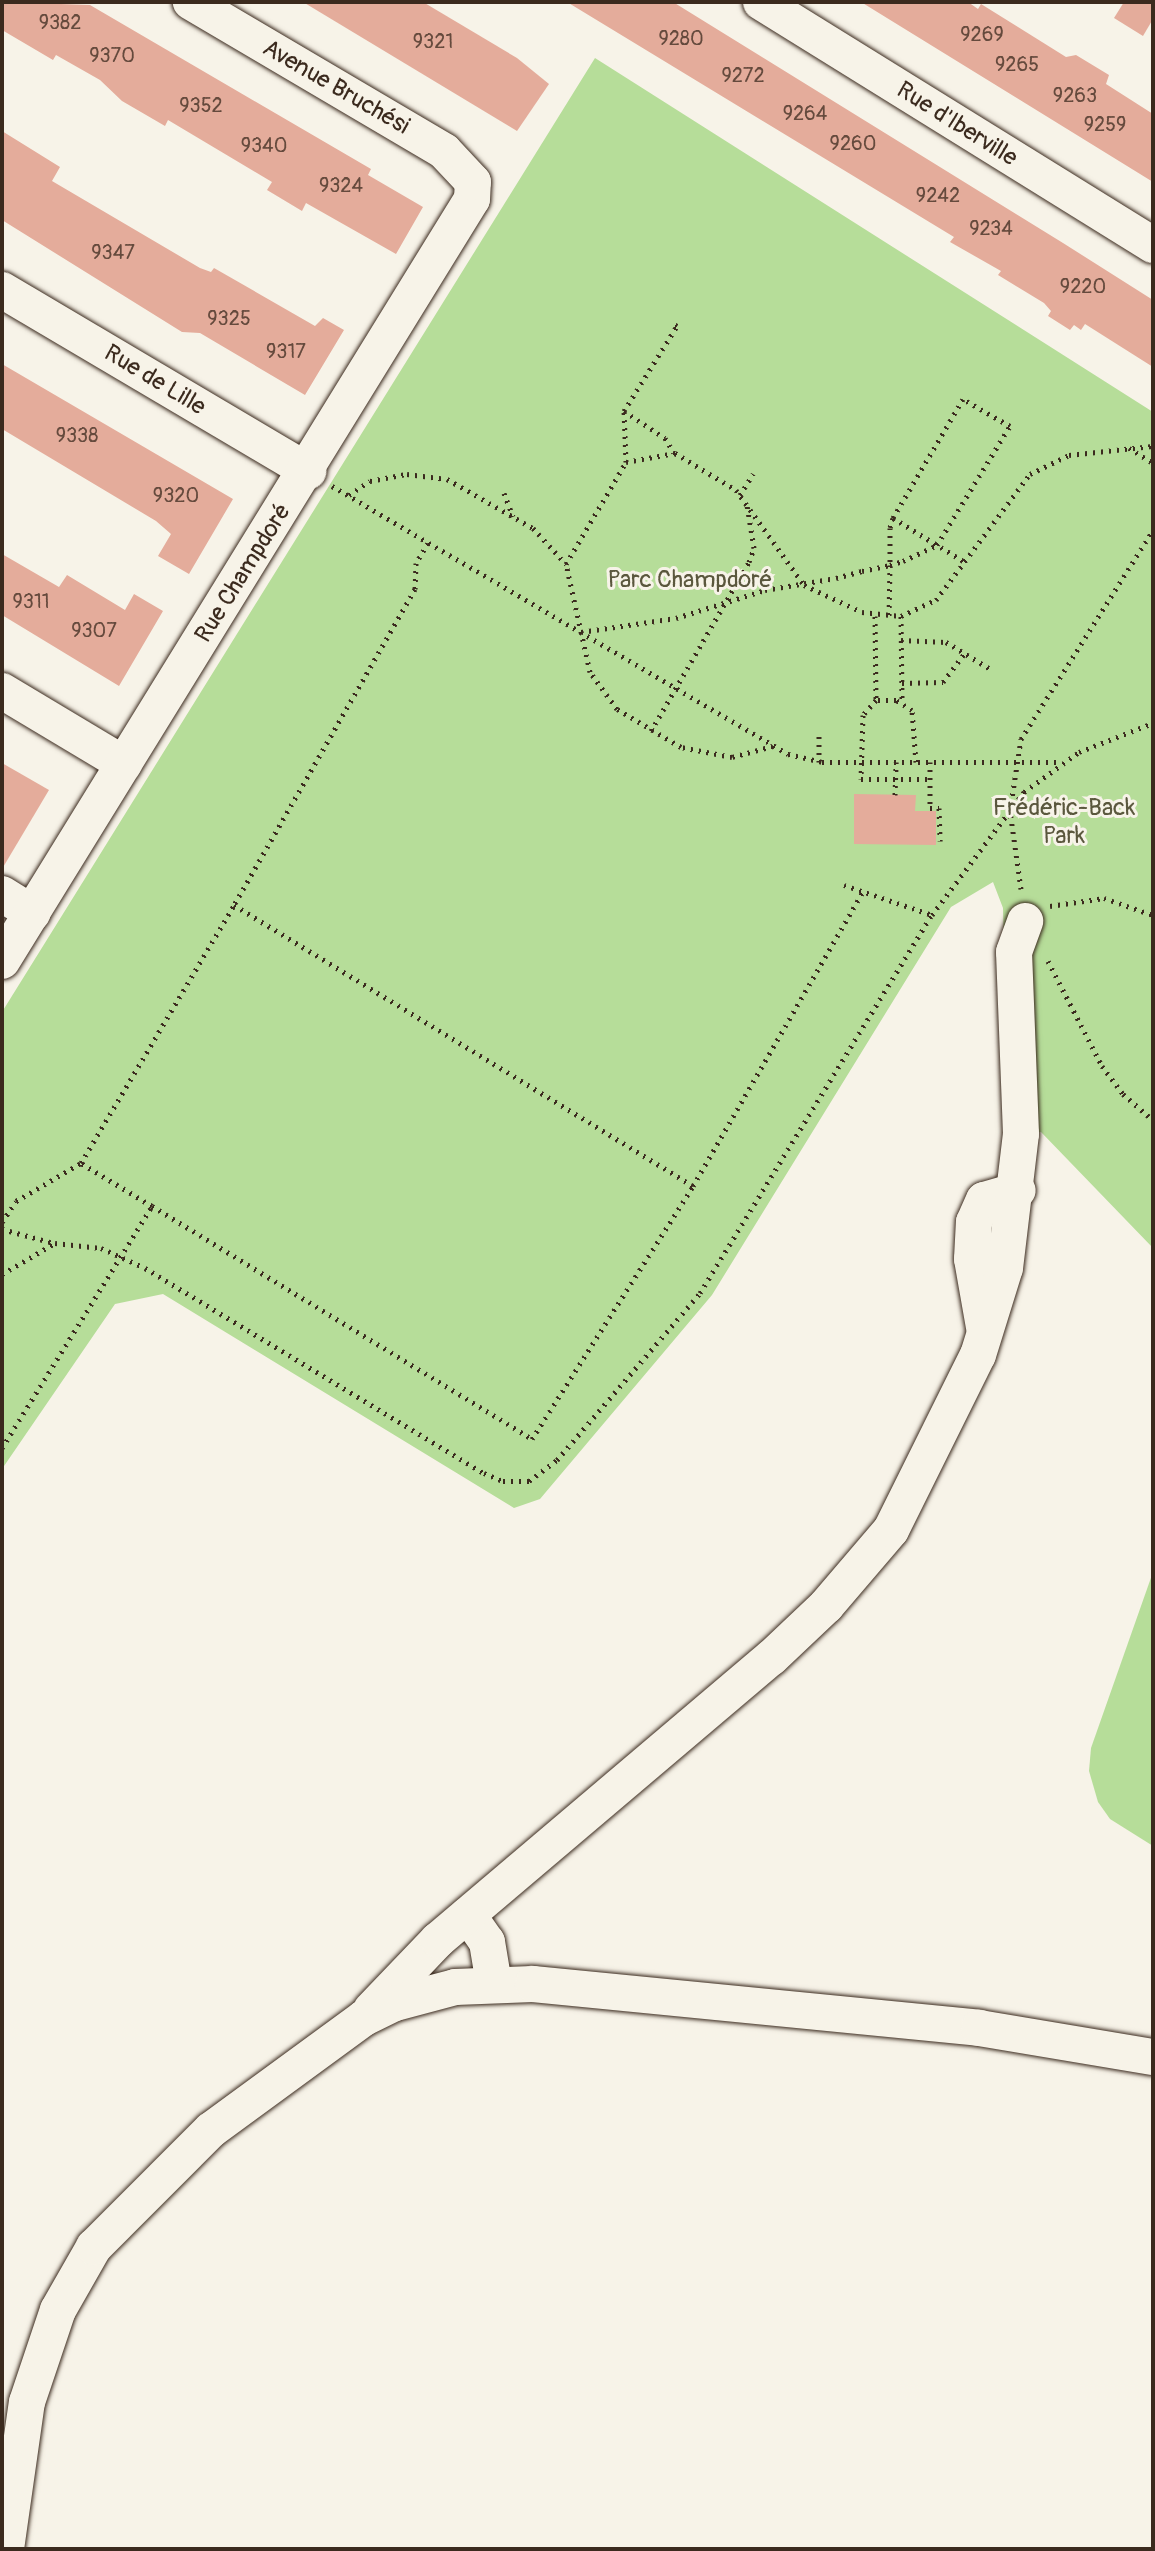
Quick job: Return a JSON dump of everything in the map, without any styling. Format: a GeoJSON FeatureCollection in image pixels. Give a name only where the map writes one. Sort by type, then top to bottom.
{"type":"FeatureCollection","features":[{"type":"Feature","properties":{"kind":"street","name":"Avenue Bruchési"},"geometry":{"type":"LineString","coordinates":[[191,2],[444,151],[473,182]]}},
{"type":"Feature","properties":{"kind":"street","name":"Rue d'Iberville"},"geometry":{"type":"LineString","coordinates":[[761,2],[1153,245]]}},
{"type":"Feature","properties":{"kind":"street","name":"Rue Champdoré"},"geometry":{"type":"LineString","coordinates":[[2,961],[465,218],[473,182]]}},
{"type":"Feature","properties":{"kind":"street","name":"Rue de Lille"},"geometry":{"type":"LineString","coordinates":[[2,290],[308,471]]}},
{"type":"Feature","properties":{"kind":"street"},"geometry":{"type":"LineString","coordinates":[[2,691],[124,764]]}},
{"type":"Feature","properties":{"kind":"street"},"geometry":{"type":"LineString","coordinates":[[2,894],[33,913]]}},
{"type":"Feature","properties":{"kind":"street"},"geometry":{"type":"LineString","coordinates":[[6,2549],[27,2402],[58,2310],[94,2247],[211,2130],[364,2018],[391,1986],[468,1915],[771,1658],[865,1564],[921,1477],[985,1334],[1005,1268],[1018,1190],[1021,1134],[1013,974],[1025,921]]}},
{"type":"Feature","properties":{"kind":"street"},"geometry":{"type":"LineString","coordinates":[[468,1915],[487,1942],[494,1984]]}},
{"type":"Feature","properties":{"kind":"street"},"geometry":{"type":"LineString","coordinates":[[364,2018],[433,1990],[494,1984],[854,2014],[1153,2057]]}},
{"type":"Feature","properties":{"kind":"path"},"geometry":{"type":"LineString","coordinates":[[566,564],[626,462],[624,411],[677,326],[672,323]]}},
{"type":"Feature","properties":{"kind":"path"},"geometry":{"type":"LineString","coordinates":[[580,632],[676,618],[765,590],[804,585],[890,565],[937,545],[1010,426],[963,399],[893,518],[890,565],[889,616]]}},
{"type":"Feature","properties":{"kind":"path"},"geometry":{"type":"LineString","coordinates":[[624,411],[665,438],[675,453],[740,495],[804,585],[875,616],[901,616],[936,600],[1030,474],[1069,455],[1153,446]]}},
{"type":"Feature","properties":{"kind":"path"},"geometry":{"type":"LineString","coordinates":[[1128,448],[1153,463]]}},
{"type":"Feature","properties":{"kind":"path"},"geometry":{"type":"LineString","coordinates":[[626,462],[675,453]]}},
{"type":"Feature","properties":{"kind":"path"},"geometry":{"type":"LineString","coordinates":[[308,471],[773,746],[819,762],[1063,762]]}},
{"type":"Feature","properties":{"kind":"path"},"geometry":{"type":"LineString","coordinates":[[349,496],[370,481],[427,474],[447,479],[513,517],[539,534],[566,564],[584,657],[606,696],[651,732],[712,755],[749,755],[773,746]]}},
{"type":"Feature","properties":{"kind":"path"},"geometry":{"type":"LineString","coordinates":[[740,495],[753,474]]}},
{"type":"Feature","properties":{"kind":"path"},"geometry":{"type":"LineString","coordinates":[[504,493],[513,517]]}},
{"type":"Feature","properties":{"kind":"path"},"geometry":{"type":"LineString","coordinates":[[651,732],[727,604],[754,548],[747,504]]}},
{"type":"Feature","properties":{"kind":"path"},"geometry":{"type":"LineString","coordinates":[[893,518],[965,562]]}},
{"type":"Feature","properties":{"kind":"path"},"geometry":{"type":"LineString","coordinates":[[915,532],[920,526]]}},
{"type":"Feature","properties":{"kind":"path"},"geometry":{"type":"LineString","coordinates":[[1153,530],[1028,726],[1016,762],[1010,811],[1025,921],[1102,1066],[1123,1094],[1153,1120]]}},
{"type":"Feature","properties":{"kind":"path"},"geometry":{"type":"LineString","coordinates":[[2,1222],[16,1201],[81,1163],[234,905],[415,589],[416,563],[428,543]]}},
{"type":"Feature","properties":{"kind":"path"},"geometry":{"type":"LineString","coordinates":[[875,616],[876,700],[863,715],[861,779],[930,779]]}},
{"type":"Feature","properties":{"kind":"path"},"geometry":{"type":"LineString","coordinates":[[901,616],[902,703],[914,717],[916,762]]}},
{"type":"Feature","properties":{"kind":"path"},"geometry":{"type":"LineString","coordinates":[[901,640],[946,642],[992,670]]}},
{"type":"Feature","properties":{"kind":"path"},"geometry":{"type":"LineString","coordinates":[[902,683],[943,682],[965,653]]}},
{"type":"Feature","properties":{"kind":"path"},"geometry":{"type":"LineString","coordinates":[[876,700],[902,703]]}},
{"type":"Feature","properties":{"kind":"path"},"geometry":{"type":"LineString","coordinates":[[2,1229],[55,1243],[80,1243],[121,1256],[484,1473],[503,1481],[529,1481],[557,1460],[700,1293],[932,915],[1024,792],[1063,762],[1153,723]]}},
{"type":"Feature","properties":{"kind":"path"},"geometry":{"type":"LineString","coordinates":[[819,734],[819,762]]}},
{"type":"Feature","properties":{"kind":"path"},"geometry":{"type":"LineString","coordinates":[[895,795],[896,762]]}},
{"type":"Feature","properties":{"kind":"path"},"geometry":{"type":"LineString","coordinates":[[930,762],[930,808],[939,808],[940,841]]}},
{"type":"Feature","properties":{"kind":"path"},"geometry":{"type":"LineString","coordinates":[[844,885],[932,915]]}},
{"type":"Feature","properties":{"kind":"path"},"geometry":{"type":"LineString","coordinates":[[81,1163],[532,1439],[693,1186],[863,892]]}},
{"type":"Feature","properties":{"kind":"path"},"geometry":{"type":"LineString","coordinates":[[1025,921],[1062,901],[1087,897],[1153,915]]}},
{"type":"Feature","properties":{"kind":"path"},"geometry":{"type":"LineString","coordinates":[[234,905],[693,1186]]}},
{"type":"Feature","properties":{"kind":"path"},"geometry":{"type":"LineString","coordinates":[[2,1448],[152,1206]]}},
{"type":"Feature","properties":{"kind":"path"},"geometry":{"type":"LineString","coordinates":[[2,1274],[55,1243]]}},
{"type":"Feature","properties":{"kind":"green space","name":"Parc Champdoré"},"geometry":{"type":"Polygon","coordinates":[[[595,58],[1153,412],[1153,1248],[1041,1132],[1008,1135],[1003,908],[993,882],[951,907],[712,1295],[540,1499],[514,1508],[163,1294],[115,1304],[2,1469],[2,1012],[595,58]]]}},
{"type":"Feature","properties":{"kind":"green space"},"geometry":{"type":"Polygon","coordinates":[[[1153,1572],[1153,1846],[1110,1819],[1098,1802],[1089,1771],[1091,1748],[1153,1572]]]}},
{"type":"Feature","properties":{"kind":"building"},"geometry":{"type":"Polygon","coordinates":[[[2,2],[90,5],[371,169],[368,175],[423,207],[396,254],[306,203],[302,211],[267,190],[272,182],[168,120],[165,126],[122,101],[100,80],[56,55],[53,60],[2,30],[2,2]]]}},
{"type":"Feature","properties":{"kind":"building"},"geometry":{"type":"Polygon","coordinates":[[[303,2],[423,2],[517,58],[549,84],[517,131],[303,2]]]}},
{"type":"Feature","properties":{"kind":"building"},"geometry":{"type":"Polygon","coordinates":[[[567,2],[673,2],[1063,243],[1153,300],[1153,367],[1085,324],[1081,330],[1074,325],[1070,330],[1048,316],[1051,311],[1044,303],[998,275],[1001,271],[950,242],[954,237],[567,2]]]}},
{"type":"Feature","properties":{"kind":"building"},"geometry":{"type":"Polygon","coordinates":[[[861,2],[968,2],[978,9],[981,4],[1066,57],[1076,55],[1109,75],[1106,84],[1153,114],[1153,182],[861,2]]]}},
{"type":"Feature","properties":{"kind":"building"},"geometry":{"type":"Polygon","coordinates":[[[1124,2],[1153,2],[1153,19],[1143,36],[1114,18],[1124,2]]]}},
{"type":"Feature","properties":{"kind":"building"},"geometry":{"type":"Polygon","coordinates":[[[2,131],[60,167],[52,181],[200,268],[211,272],[214,268],[315,326],[323,318],[344,330],[305,395],[200,333],[182,332],[2,220],[2,131]]]}},
{"type":"Feature","properties":{"kind":"building"},"geometry":{"type":"Polygon","coordinates":[[[2,364],[233,499],[189,574],[158,556],[171,534],[156,521],[2,429],[2,364]]]}},
{"type":"Feature","properties":{"kind":"building"},"geometry":{"type":"Polygon","coordinates":[[[2,554],[59,587],[67,575],[125,610],[134,594],[163,611],[119,686],[2,615],[2,554]]]}},
{"type":"Feature","properties":{"kind":"building"},"geometry":{"type":"Polygon","coordinates":[[[2,763],[49,790],[2,869],[2,763]]]}},
{"type":"Feature","properties":{"kind":"building"},"geometry":{"type":"Polygon","coordinates":[[[854,794],[916,795],[915,811],[936,811],[936,845],[854,844],[854,794]]]}},
{"type":"Feature","properties":{"kind":"park label","name":"Frédéric-Back Park"},"geometry":{"type":"Point","coordinates":[1064,822]}}]}
